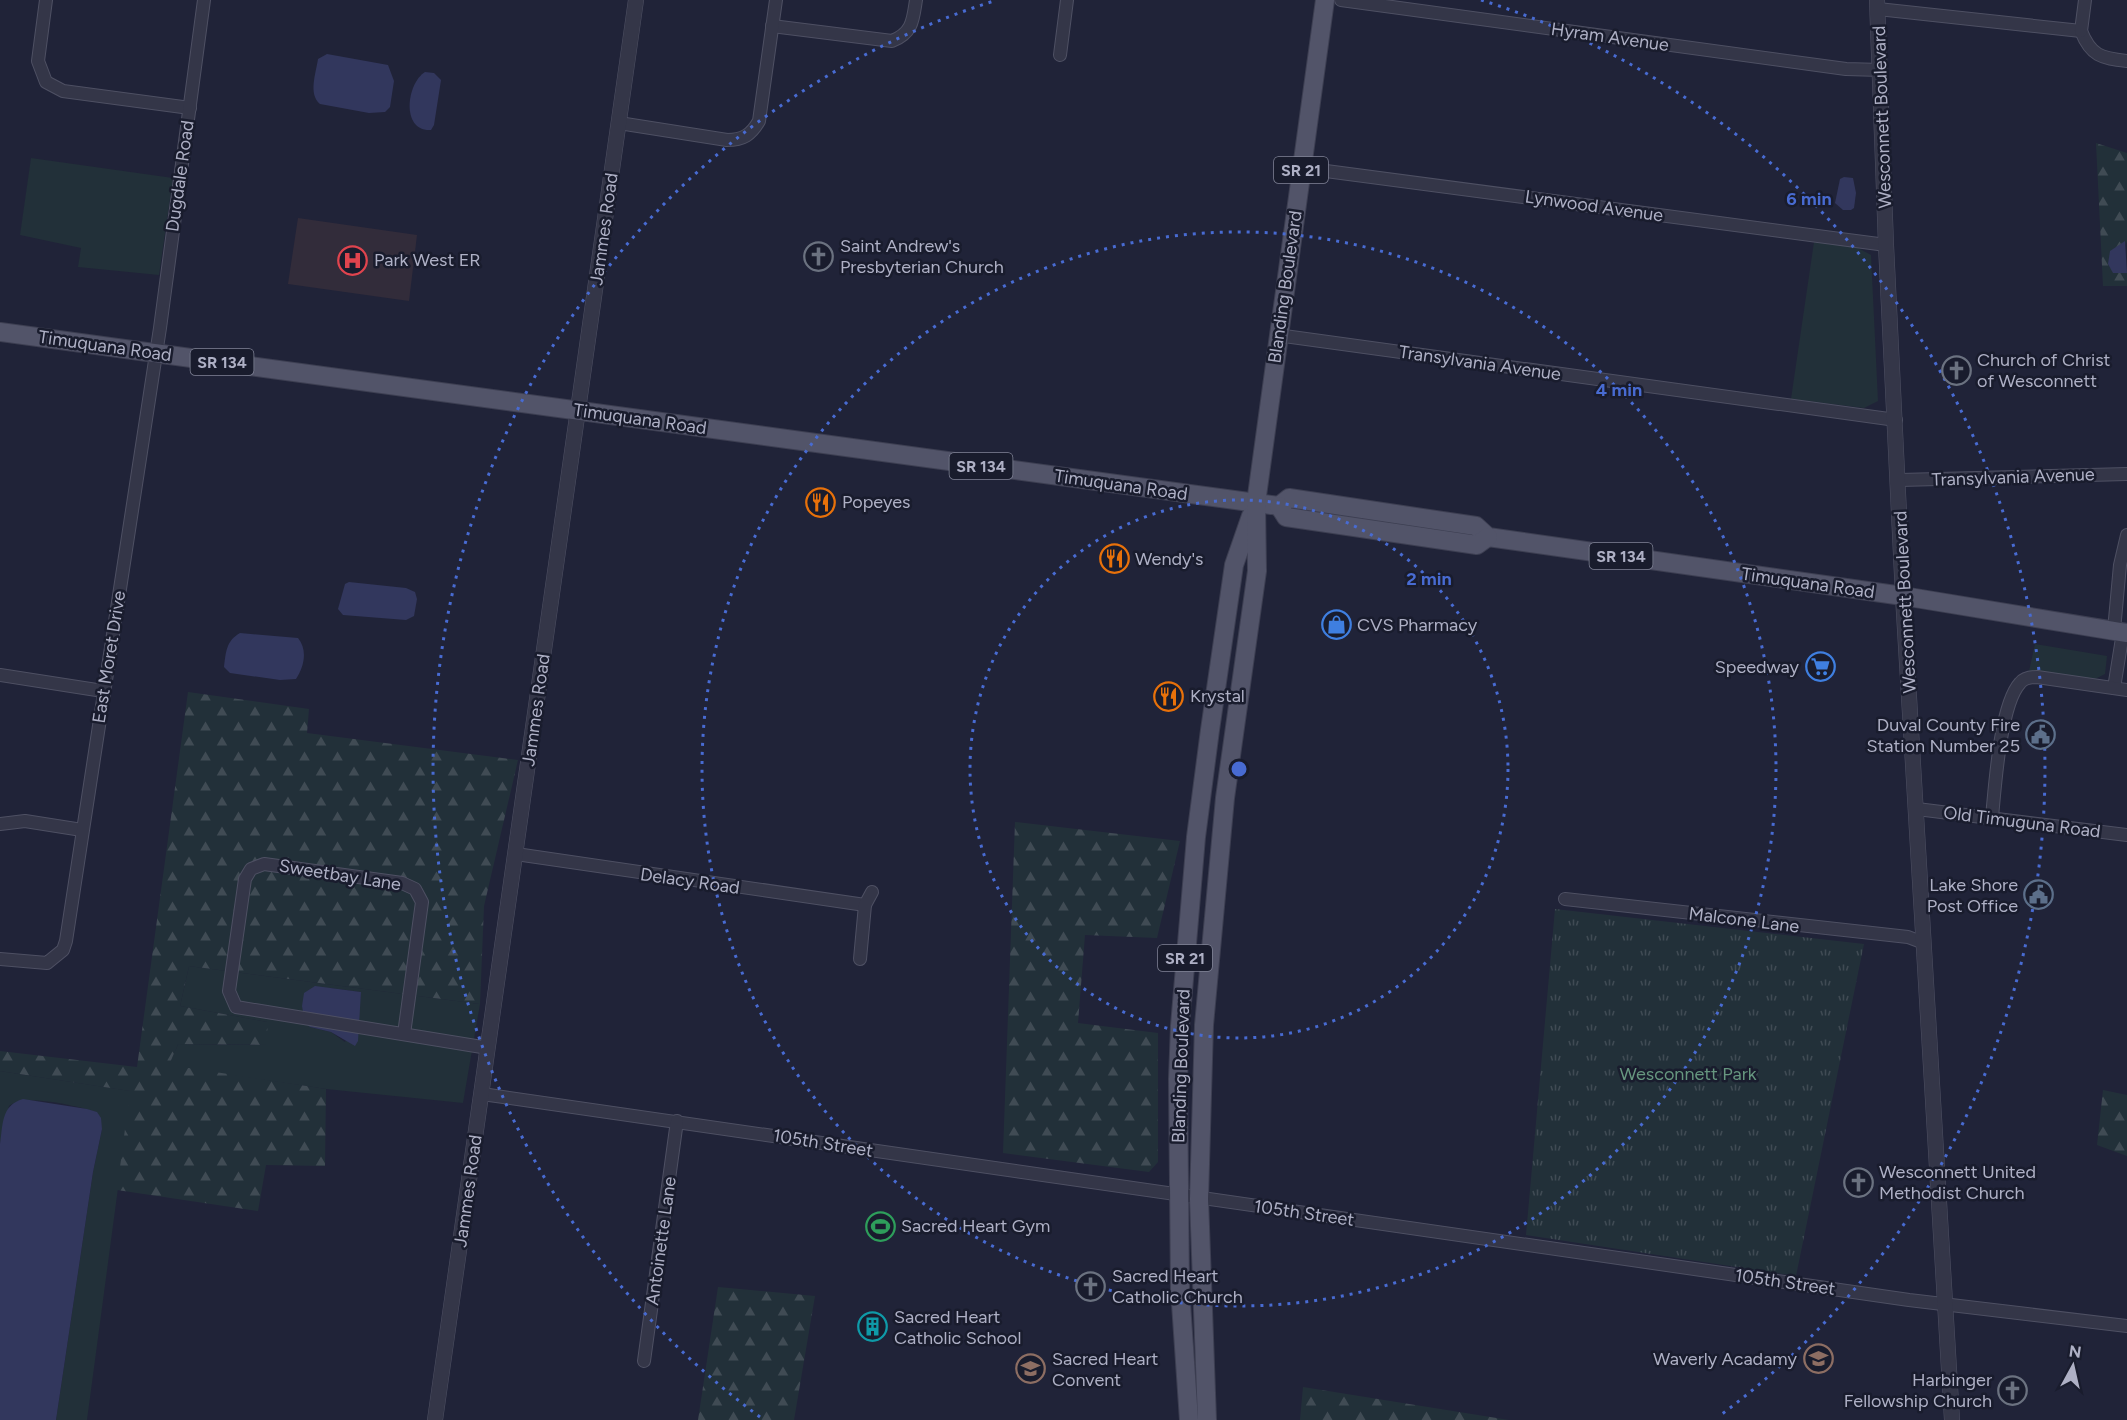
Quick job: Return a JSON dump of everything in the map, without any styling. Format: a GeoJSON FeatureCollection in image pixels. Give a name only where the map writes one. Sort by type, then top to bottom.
{"type":"FeatureCollection","features":[{"type":"Feature","properties":{"kind":"main road","name":"Blanding Boulevard"},"geometry":{"type":"LineString","coordinates":[[1207,1420],[1199,1199],[1204,1025],[1209,964],[1225,798],[1257,572],[1256,503],[1277,335],[1325,0]]}},
{"type":"Feature","properties":{"kind":"main road","name":"Timuquana Road"},"geometry":{"type":"LineString","coordinates":[[0,332],[1279,506],[1290,498],[1476,526],[1488,537],[1903,596],[2121,632]]}},
{"type":"Feature","properties":{"kind":"main road","name":"Blanding Boulevard"},"geometry":{"type":"LineString","coordinates":[[1189,1420],[1180,1289],[1178,1195],[1178,1079],[1185,964],[1194,866],[1234,565],[1256,503]]}},
{"type":"Feature","properties":{"kind":"main road"},"geometry":{"type":"LineString","coordinates":[[1194,866],[1201,886],[1196,944],[1209,964]]}},
{"type":"Feature","properties":{"kind":"main road"},"geometry":{"type":"LineString","coordinates":[[1185,964],[1200,991],[1204,1025]]}},
{"type":"Feature","properties":{"kind":"street"},"geometry":{"type":"LineString","coordinates":[[46,0],[38,61],[46,82],[63,91],[190,108]]}},
{"type":"Feature","properties":{"kind":"street","name":"Dugdale Road"},"geometry":{"type":"LineString","coordinates":[[156,353],[204,0]]}},
{"type":"Feature","properties":{"kind":"street","name":"Jammes Road"},"geometry":{"type":"LineString","coordinates":[[435,1420],[636,0]]}},
{"type":"Feature","properties":{"kind":"street"},"geometry":{"type":"LineString","coordinates":[[619,123],[727,140],[747,136],[754,131],[759,121],[776,0]]}},
{"type":"Feature","properties":{"kind":"street"},"geometry":{"type":"LineString","coordinates":[[772,26],[884,41],[902,37],[913,22],[916,0]]}},
{"type":"Feature","properties":{"kind":"street"},"geometry":{"type":"LineString","coordinates":[[1060,55],[1067,0]]}},
{"type":"Feature","properties":{"kind":"street","name":"Hyram Avenue"},"geometry":{"type":"LineString","coordinates":[[1341,0],[1846,69],[1881,70]]}},
{"type":"Feature","properties":{"kind":"street"},"geometry":{"type":"LineString","coordinates":[[2085,0],[2080,31],[2086,45],[2095,54],[2127,61]]}},
{"type":"Feature","properties":{"kind":"street"},"geometry":{"type":"LineString","coordinates":[[1878,5],[2080,31]]}},
{"type":"Feature","properties":{"kind":"street","name":"Wesconnett Boulevard"},"geometry":{"type":"LineString","coordinates":[[1878,5],[1886,245],[1900,480],[1903,596],[1952,1420]]}},
{"type":"Feature","properties":{"kind":"street","name":"Lynwood Avenue"},"geometry":{"type":"LineString","coordinates":[[1302,165],[1336,172],[1886,245]]}},
{"type":"Feature","properties":{"kind":"street","name":"Transylvania Avenue"},"geometry":{"type":"LineString","coordinates":[[1277,335],[1896,420]]}},
{"type":"Feature","properties":{"kind":"street","name":"East Moret Drive"},"geometry":{"type":"LineString","coordinates":[[0,959],[36,964],[47,963],[63,950],[66,941],[156,353]]}},
{"type":"Feature","properties":{"kind":"street","name":"Transylvania Avenue"},"geometry":{"type":"LineString","coordinates":[[1900,480],[2127,474]]}},
{"type":"Feature","properties":{"kind":"street"},"geometry":{"type":"LineString","coordinates":[[1992,817],[2004,724],[2020,682],[2029,677],[2037,677],[2121,689],[2120,565],[2127,535]]}},
{"type":"Feature","properties":{"kind":"street"},"geometry":{"type":"LineString","coordinates":[[0,675],[104,691]]}},
{"type":"Feature","properties":{"kind":"street","name":"Old Timuguna Road"},"geometry":{"type":"LineString","coordinates":[[1917,809],[2127,835]]}},
{"type":"Feature","properties":{"kind":"street"},"geometry":{"type":"LineString","coordinates":[[0,824],[25,821],[82,830]]}},
{"type":"Feature","properties":{"kind":"street","name":"Delacy Road"},"geometry":{"type":"LineString","coordinates":[[516,854],[865,905]]}},
{"type":"Feature","properties":{"kind":"street","name":"Sweetbay Lane"},"geometry":{"type":"LineString","coordinates":[[404,1034],[422,902],[414,889],[402,883],[264,864],[251,869],[244,879],[229,991],[236,1007],[488,1048]]}},
{"type":"Feature","properties":{"kind":"street"},"geometry":{"type":"LineString","coordinates":[[860,959],[865,905],[872,892]]}},
{"type":"Feature","properties":{"kind":"street","name":"Malcone Lane"},"geometry":{"type":"LineString","coordinates":[[1565,899],[1908,937],[1924,943]]}},
{"type":"Feature","properties":{"kind":"street","name":"105th Street"},"geometry":{"type":"LineString","coordinates":[[482,1094],[1199,1199],[1945,1304],[2127,1326]]}},
{"type":"Feature","properties":{"kind":"street","name":"Antoinette Lane"},"geometry":{"type":"LineString","coordinates":[[644,1361],[677,1121]]}},
{"type":"Feature","properties":{"kind":"shaded area","name":"Park West ER"},"geometry":{"type":"Polygon","coordinates":[[[298,218],[417,235],[409,301],[288,284],[298,218]]]}},
{"type":"Feature","properties":{"kind":"green space"},"geometry":{"type":"Polygon","coordinates":[[[2096,143],[2127,153],[2127,241],[2113,273],[2127,273],[2127,286],[2103,286],[2096,143]]]}},
{"type":"Feature","properties":{"kind":"green space"},"geometry":{"type":"Polygon","coordinates":[[[31,158],[173,178],[159,275],[78,267],[81,248],[20,235],[31,158]]]}},
{"type":"Feature","properties":{"kind":"green space"},"geometry":{"type":"Polygon","coordinates":[[[1814,242],[1858,248],[1871,255],[1878,401],[1864,408],[1791,399],[1814,242]]]}},
{"type":"Feature","properties":{"kind":"green space"},"geometry":{"type":"Polygon","coordinates":[[[2035,644],[2107,656],[2105,674],[2095,679],[2029,671],[2035,644]]]}},
{"type":"Feature","properties":{"kind":"green space"},"geometry":{"type":"Polygon","coordinates":[[[188,692],[309,709],[307,733],[518,760],[484,906],[480,1004],[189,966],[180,1006],[267,1022],[268,1045],[178,1044],[169,1065],[326,1089],[325,1166],[266,1165],[258,1211],[117,1190],[130,1091],[0,1071],[0,1051],[137,1067],[188,692]]]}},
{"type":"Feature","properties":{"kind":"green space"},"geometry":{"type":"Polygon","coordinates":[[[1015,822],[1180,841],[1157,938],[1085,935],[1078,1023],[1158,1033],[1158,1162],[1149,1172],[1003,1153],[1015,822]]]}},
{"type":"Feature","properties":{"kind":"green space","name":"Wesconnett Park"},"geometry":{"type":"Polygon","coordinates":[[[1555,909],[1864,944],[1796,1276],[1526,1235],[1555,909]]]}},
{"type":"Feature","properties":{"kind":"green space"},"geometry":{"type":"Polygon","coordinates":[[[189,966],[480,1004],[463,1103],[326,1089],[168,1066],[178,1044],[267,1045],[267,1022],[180,1006],[189,966]],[[330,988],[310,1027],[331,1032],[345,1042],[359,1010],[361,992],[330,988]]]}},
{"type":"Feature","properties":{"kind":"green space"},"geometry":{"type":"Polygon","coordinates":[[[0,1071],[131,1091],[87,1420],[56,1420],[93,1172],[102,1129],[96,1112],[51,1102],[16,1102],[9,1106],[0,1144],[0,1071]]]}},
{"type":"Feature","properties":{"kind":"green space"},"geometry":{"type":"Polygon","coordinates":[[[2103,1090],[2127,1095],[2127,1156],[2097,1145],[2103,1090]]]}},
{"type":"Feature","properties":{"kind":"green space"},"geometry":{"type":"Polygon","coordinates":[[[718,1287],[815,1296],[794,1420],[698,1420],[718,1287]]]}},
{"type":"Feature","properties":{"kind":"green space"},"geometry":{"type":"Polygon","coordinates":[[[1303,1387],[1509,1420],[1300,1420],[1303,1387]]]}},
{"type":"Feature","properties":{"kind":"water"},"geometry":{"type":"Polygon","coordinates":[[[327,54],[388,65],[394,81],[390,107],[385,112],[369,113],[320,104],[314,95],[315,77],[318,59],[327,54]]]}},
{"type":"Feature","properties":{"kind":"water"},"geometry":{"type":"Polygon","coordinates":[[[425,72],[434,73],[441,80],[434,125],[431,130],[421,129],[411,116],[411,96],[414,86],[425,72]]]}},
{"type":"Feature","properties":{"kind":"water"},"geometry":{"type":"Polygon","coordinates":[[[1853,178],[1856,193],[1854,208],[1851,210],[1843,210],[1835,203],[1840,179],[1853,178]]]}},
{"type":"Feature","properties":{"kind":"water"},"geometry":{"type":"Polygon","coordinates":[[[2125,241],[2127,273],[2113,273],[2108,264],[2110,251],[2125,241]]]}},
{"type":"Feature","properties":{"kind":"water"},"geometry":{"type":"Polygon","coordinates":[[[349,582],[406,588],[415,592],[417,599],[414,616],[406,620],[343,615],[338,609],[345,584],[349,582]]]}},
{"type":"Feature","properties":{"kind":"water"},"geometry":{"type":"Polygon","coordinates":[[[240,633],[298,638],[303,648],[304,658],[296,679],[280,680],[230,673],[224,667],[226,652],[229,643],[240,633]]]}},
{"type":"Feature","properties":{"kind":"water"},"geometry":{"type":"Polygon","coordinates":[[[315,986],[361,992],[358,1041],[355,1046],[331,1032],[310,1027],[305,1023],[302,1006],[304,993],[315,986]]]}},
{"type":"Feature","properties":{"kind":"water"},"geometry":{"type":"Polygon","coordinates":[[[23,1099],[87,1109],[97,1112],[101,1118],[102,1129],[93,1172],[56,1420],[0,1420],[0,1144],[7,1111],[23,1099]]]}},
{"type":"Feature","properties":{"kind":"place","name":"Saint Andrew's Presbyterian Church"},"geometry":{"type":"Point","coordinates":[819,256]}},
{"type":"Feature","properties":{"kind":"place","name":"Park West ER"},"geometry":{"type":"Point","coordinates":[353,260]}},
{"type":"Feature","properties":{"kind":"place","name":"Church of Christ of Wesconnett"},"geometry":{"type":"Point","coordinates":[1956,370]}},
{"type":"Feature","properties":{"kind":"place","name":"Popeyes"},"geometry":{"type":"Point","coordinates":[821,502]}},
{"type":"Feature","properties":{"kind":"place","name":"Wendy's"},"geometry":{"type":"Point","coordinates":[1114,559]}},
{"type":"Feature","properties":{"kind":"place","name":"CVS Pharmacy"},"geometry":{"type":"Point","coordinates":[1336,625]}},
{"type":"Feature","properties":{"kind":"place","name":"Speedway"},"geometry":{"type":"Point","coordinates":[1820,667]}},
{"type":"Feature","properties":{"kind":"place","name":"Krystal"},"geometry":{"type":"Point","coordinates":[1169,696]}},
{"type":"Feature","properties":{"kind":"place","name":"Duval County Fire Station Number 25"},"geometry":{"type":"Point","coordinates":[2041,735]}},
{"type":"Feature","properties":{"kind":"place","name":"Lake Shore Post Office"},"geometry":{"type":"Point","coordinates":[2039,895]}},
{"type":"Feature","properties":{"kind":"place","name":"Wesconnett United Methodist Church"},"geometry":{"type":"Point","coordinates":[1858,1182]}},
{"type":"Feature","properties":{"kind":"place","name":"Sacred Heart Gym"},"geometry":{"type":"Point","coordinates":[880,1226]}},
{"type":"Feature","properties":{"kind":"place","name":"Sacred Heart Catholic Church"},"geometry":{"type":"Point","coordinates":[1091,1286]}},
{"type":"Feature","properties":{"kind":"place","name":"Sacred Heart Catholic School"},"geometry":{"type":"Point","coordinates":[873,1327]}},
{"type":"Feature","properties":{"kind":"place","name":"Waverly Acadamy"},"geometry":{"type":"Point","coordinates":[1818,1359]}},
{"type":"Feature","properties":{"kind":"place","name":"Sacred Heart Convent"},"geometry":{"type":"Point","coordinates":[1031,1369]}},
{"type":"Feature","properties":{"kind":"place","name":"Harbinger Fellowship Church"},"geometry":{"type":"Point","coordinates":[2013,1390]}}]}
